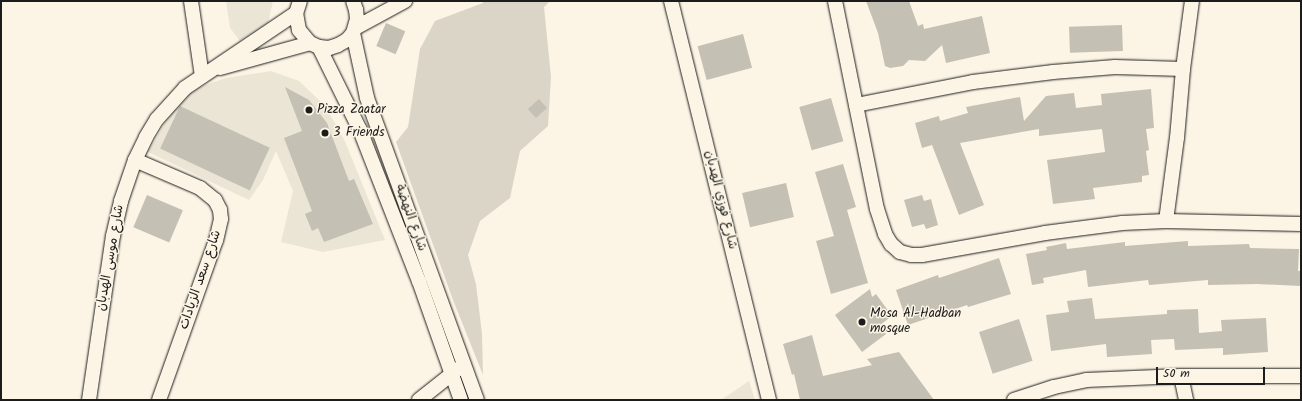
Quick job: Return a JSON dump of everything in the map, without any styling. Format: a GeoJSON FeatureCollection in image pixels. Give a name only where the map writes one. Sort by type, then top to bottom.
{"type":"FeatureCollection","features":[{"type":"Feature","properties":{"kind":"street"},"geometry":{"type":"LineString","coordinates":[[191,1],[204,74]]}},
{"type":"Feature","properties":{"kind":"street","name":"شارع النهضة"},"geometry":{"type":"LineString","coordinates":[[353,1],[356,10],[354,30],[367,98],[477,400]]}},
{"type":"Feature","properties":{"kind":"street"},"geometry":{"type":"LineString","coordinates":[[354,30],[405,1]]}},
{"type":"Feature","properties":{"kind":"street","name":"شارع فوزي الهدبان"},"geometry":{"type":"LineString","coordinates":[[671,1],[769,400]]}},
{"type":"Feature","properties":{"kind":"street"},"geometry":{"type":"LineString","coordinates":[[835,1],[877,209],[885,234],[891,244],[900,252],[910,256],[922,255],[1045,233],[1122,223],[1166,221],[1301,224]]}},
{"type":"Feature","properties":{"kind":"street"},"geometry":{"type":"LineString","coordinates":[[1166,221],[1192,1]]}},
{"type":"Feature","properties":{"kind":"street","name":"شارع موسى الهدبان"},"geometry":{"type":"LineString","coordinates":[[89,400],[113,236],[121,201],[135,160],[157,119],[185,88],[298,4]]}},
{"type":"Feature","properties":{"kind":"street","name":"شارع النهضة"},"geometry":{"type":"LineString","coordinates":[[298,4],[299,30],[315,45],[360,130],[419,281],[461,400]]}},
{"type":"Feature","properties":{"kind":"street","name":"شارع موسى الهدبان"},"geometry":{"type":"LineString","coordinates":[[204,74],[315,45],[329,48],[346,40],[354,30]]}},
{"type":"Feature","properties":{"kind":"street"},"geometry":{"type":"LineString","coordinates":[[856,105],[973,82],[1046,73],[1115,67],[1183,69]]}},
{"type":"Feature","properties":{"kind":"street","name":"شارع سعد الزيادات"},"geometry":{"type":"LineString","coordinates":[[135,160],[200,188],[215,200],[220,210],[221,219],[216,240],[159,400]]}},
{"type":"Feature","properties":{"kind":"street"},"geometry":{"type":"LineString","coordinates":[[419,400],[464,364]]}},
{"type":"Feature","properties":{"kind":"street"},"geometry":{"type":"LineString","coordinates":[[1182,376],[1186,400]]}},
{"type":"Feature","properties":{"kind":"street"},"geometry":{"type":"LineString","coordinates":[[1023,398],[1086,380],[1182,376],[1301,376]]}},
{"type":"Feature","properties":{"kind":"shaded area"},"geometry":{"type":"Polygon","coordinates":[[[226,1],[273,1],[268,23],[240,41],[230,28],[226,1]]]}},
{"type":"Feature","properties":{"kind":"shaded area"},"geometry":{"type":"Polygon","coordinates":[[[482,1],[550,1],[544,7],[551,77],[548,126],[520,151],[510,198],[480,221],[468,255],[476,284],[482,334],[483,375],[453,300],[396,142],[408,127],[420,49],[435,21],[483,3],[482,1]]]}},
{"type":"Feature","properties":{"kind":"shaded area"},"geometry":{"type":"Polygon","coordinates":[[[271,71],[299,81],[325,106],[344,139],[385,240],[323,252],[281,242],[293,191],[276,151],[263,180],[249,200],[148,152],[176,104],[194,89],[226,78],[271,71]]]}},
{"type":"Feature","properties":{"kind":"shaded area"},"geometry":{"type":"Polygon","coordinates":[[[749,381],[755,400],[721,400],[749,381]]]}},
{"type":"Feature","properties":{"kind":"building"},"geometry":{"type":"Polygon","coordinates":[[[866,1],[909,1],[918,26],[923,24],[924,29],[982,16],[990,53],[946,63],[942,45],[925,61],[909,60],[903,66],[890,68],[885,66],[878,33],[866,1]]]}},
{"type":"Feature","properties":{"kind":"building"},"geometry":{"type":"Polygon","coordinates":[[[386,23],[405,31],[396,54],[376,46],[386,23]]]}},
{"type":"Feature","properties":{"kind":"building"},"geometry":{"type":"Polygon","coordinates":[[[1122,25],[1123,51],[1070,53],[1069,27],[1122,25]]]}},
{"type":"Feature","properties":{"kind":"building"},"geometry":{"type":"Polygon","coordinates":[[[743,34],[752,68],[707,80],[698,46],[743,34]]]}},
{"type":"Feature","properties":{"kind":"building"},"geometry":{"type":"Polygon","coordinates":[[[285,87],[309,100],[327,123],[349,181],[354,179],[373,224],[324,242],[318,228],[312,231],[305,214],[312,211],[284,138],[302,131],[285,87]]]}},
{"type":"Feature","properties":{"kind":"building"},"geometry":{"type":"Polygon","coordinates":[[[1151,89],[1154,128],[1146,129],[1149,150],[1146,151],[1149,175],[1142,176],[1142,182],[1093,188],[1095,199],[1053,204],[1047,160],[1105,152],[1102,129],[1039,136],[1039,129],[960,143],[984,205],[959,215],[932,145],[922,148],[915,123],[939,116],[940,121],[968,113],[966,107],[1020,97],[1024,121],[1046,96],[1074,93],[1076,108],[1102,105],[1101,94],[1151,89]]]}},
{"type":"Feature","properties":{"kind":"building"},"geometry":{"type":"Polygon","coordinates":[[[831,98],[843,141],[812,150],[799,107],[831,98]]]}},
{"type":"Feature","properties":{"kind":"building"},"geometry":{"type":"Polygon","coordinates":[[[539,99],[547,108],[536,118],[528,109],[539,99]]]}},
{"type":"Feature","properties":{"kind":"building"},"geometry":{"type":"Polygon","coordinates":[[[180,106],[270,148],[250,190],[160,149],[180,106]]]}},
{"type":"Feature","properties":{"kind":"building"},"geometry":{"type":"Polygon","coordinates":[[[843,164],[856,207],[847,210],[868,283],[831,294],[816,241],[834,236],[815,172],[843,164]]]}},
{"type":"Feature","properties":{"kind":"building"},"geometry":{"type":"Polygon","coordinates":[[[786,183],[794,217],[750,227],[742,193],[786,183]]]}},
{"type":"Feature","properties":{"kind":"building"},"geometry":{"type":"Polygon","coordinates":[[[147,195],[183,210],[169,242],[133,227],[147,195]]]}},
{"type":"Feature","properties":{"kind":"building"},"geometry":{"type":"Polygon","coordinates":[[[922,195],[924,201],[931,199],[938,225],[926,229],[924,224],[912,227],[904,200],[922,195]]]}},
{"type":"Feature","properties":{"kind":"building"},"geometry":{"type":"Polygon","coordinates":[[[1188,241],[1188,246],[1249,244],[1250,248],[1299,249],[1298,271],[1301,271],[1301,286],[1257,284],[1208,285],[1208,280],[1149,285],[1148,280],[1088,287],[1086,270],[1043,278],[1044,283],[1032,285],[1026,254],[1047,250],[1046,247],[1066,243],[1067,249],[1125,242],[1125,246],[1188,241]]]}},
{"type":"Feature","properties":{"kind":"building"},"geometry":{"type":"Polygon","coordinates":[[[999,258],[1011,294],[968,307],[967,305],[908,325],[896,290],[938,275],[939,278],[999,258]]]}},
{"type":"Feature","properties":{"kind":"building","name":"Mosa Al-Hadban mosque"},"geometry":{"type":"Polygon","coordinates":[[[870,289],[872,297],[876,294],[892,316],[880,325],[886,334],[862,352],[835,315],[870,289]]]}},
{"type":"Feature","properties":{"kind":"building"},"geometry":{"type":"Polygon","coordinates":[[[1092,298],[1095,319],[1167,314],[1167,310],[1198,309],[1199,333],[1222,331],[1221,320],[1266,318],[1268,352],[1223,355],[1223,348],[1175,350],[1174,339],[1151,340],[1152,354],[1107,357],[1106,344],[1051,351],[1046,315],[1069,312],[1067,301],[1092,298]]]}},
{"type":"Feature","properties":{"kind":"building"},"geometry":{"type":"Polygon","coordinates":[[[1019,319],[1033,361],[993,374],[979,332],[1019,319]]]}},
{"type":"Feature","properties":{"kind":"building"},"geometry":{"type":"Polygon","coordinates":[[[812,335],[823,376],[872,365],[867,359],[899,352],[934,400],[800,400],[794,374],[792,375],[783,344],[812,335]]]}},
{"type":"Feature","properties":{"kind":"place","name":"Pizza Zaatar"},"geometry":{"type":"Point","coordinates":[309,110]}},
{"type":"Feature","properties":{"kind":"place","name":"3 Friends"},"geometry":{"type":"Point","coordinates":[325,133]}},
{"type":"Feature","properties":{"kind":"place","name":"Mosa Al-Hadban mosque"},"geometry":{"type":"Point","coordinates":[862,322]}}]}
